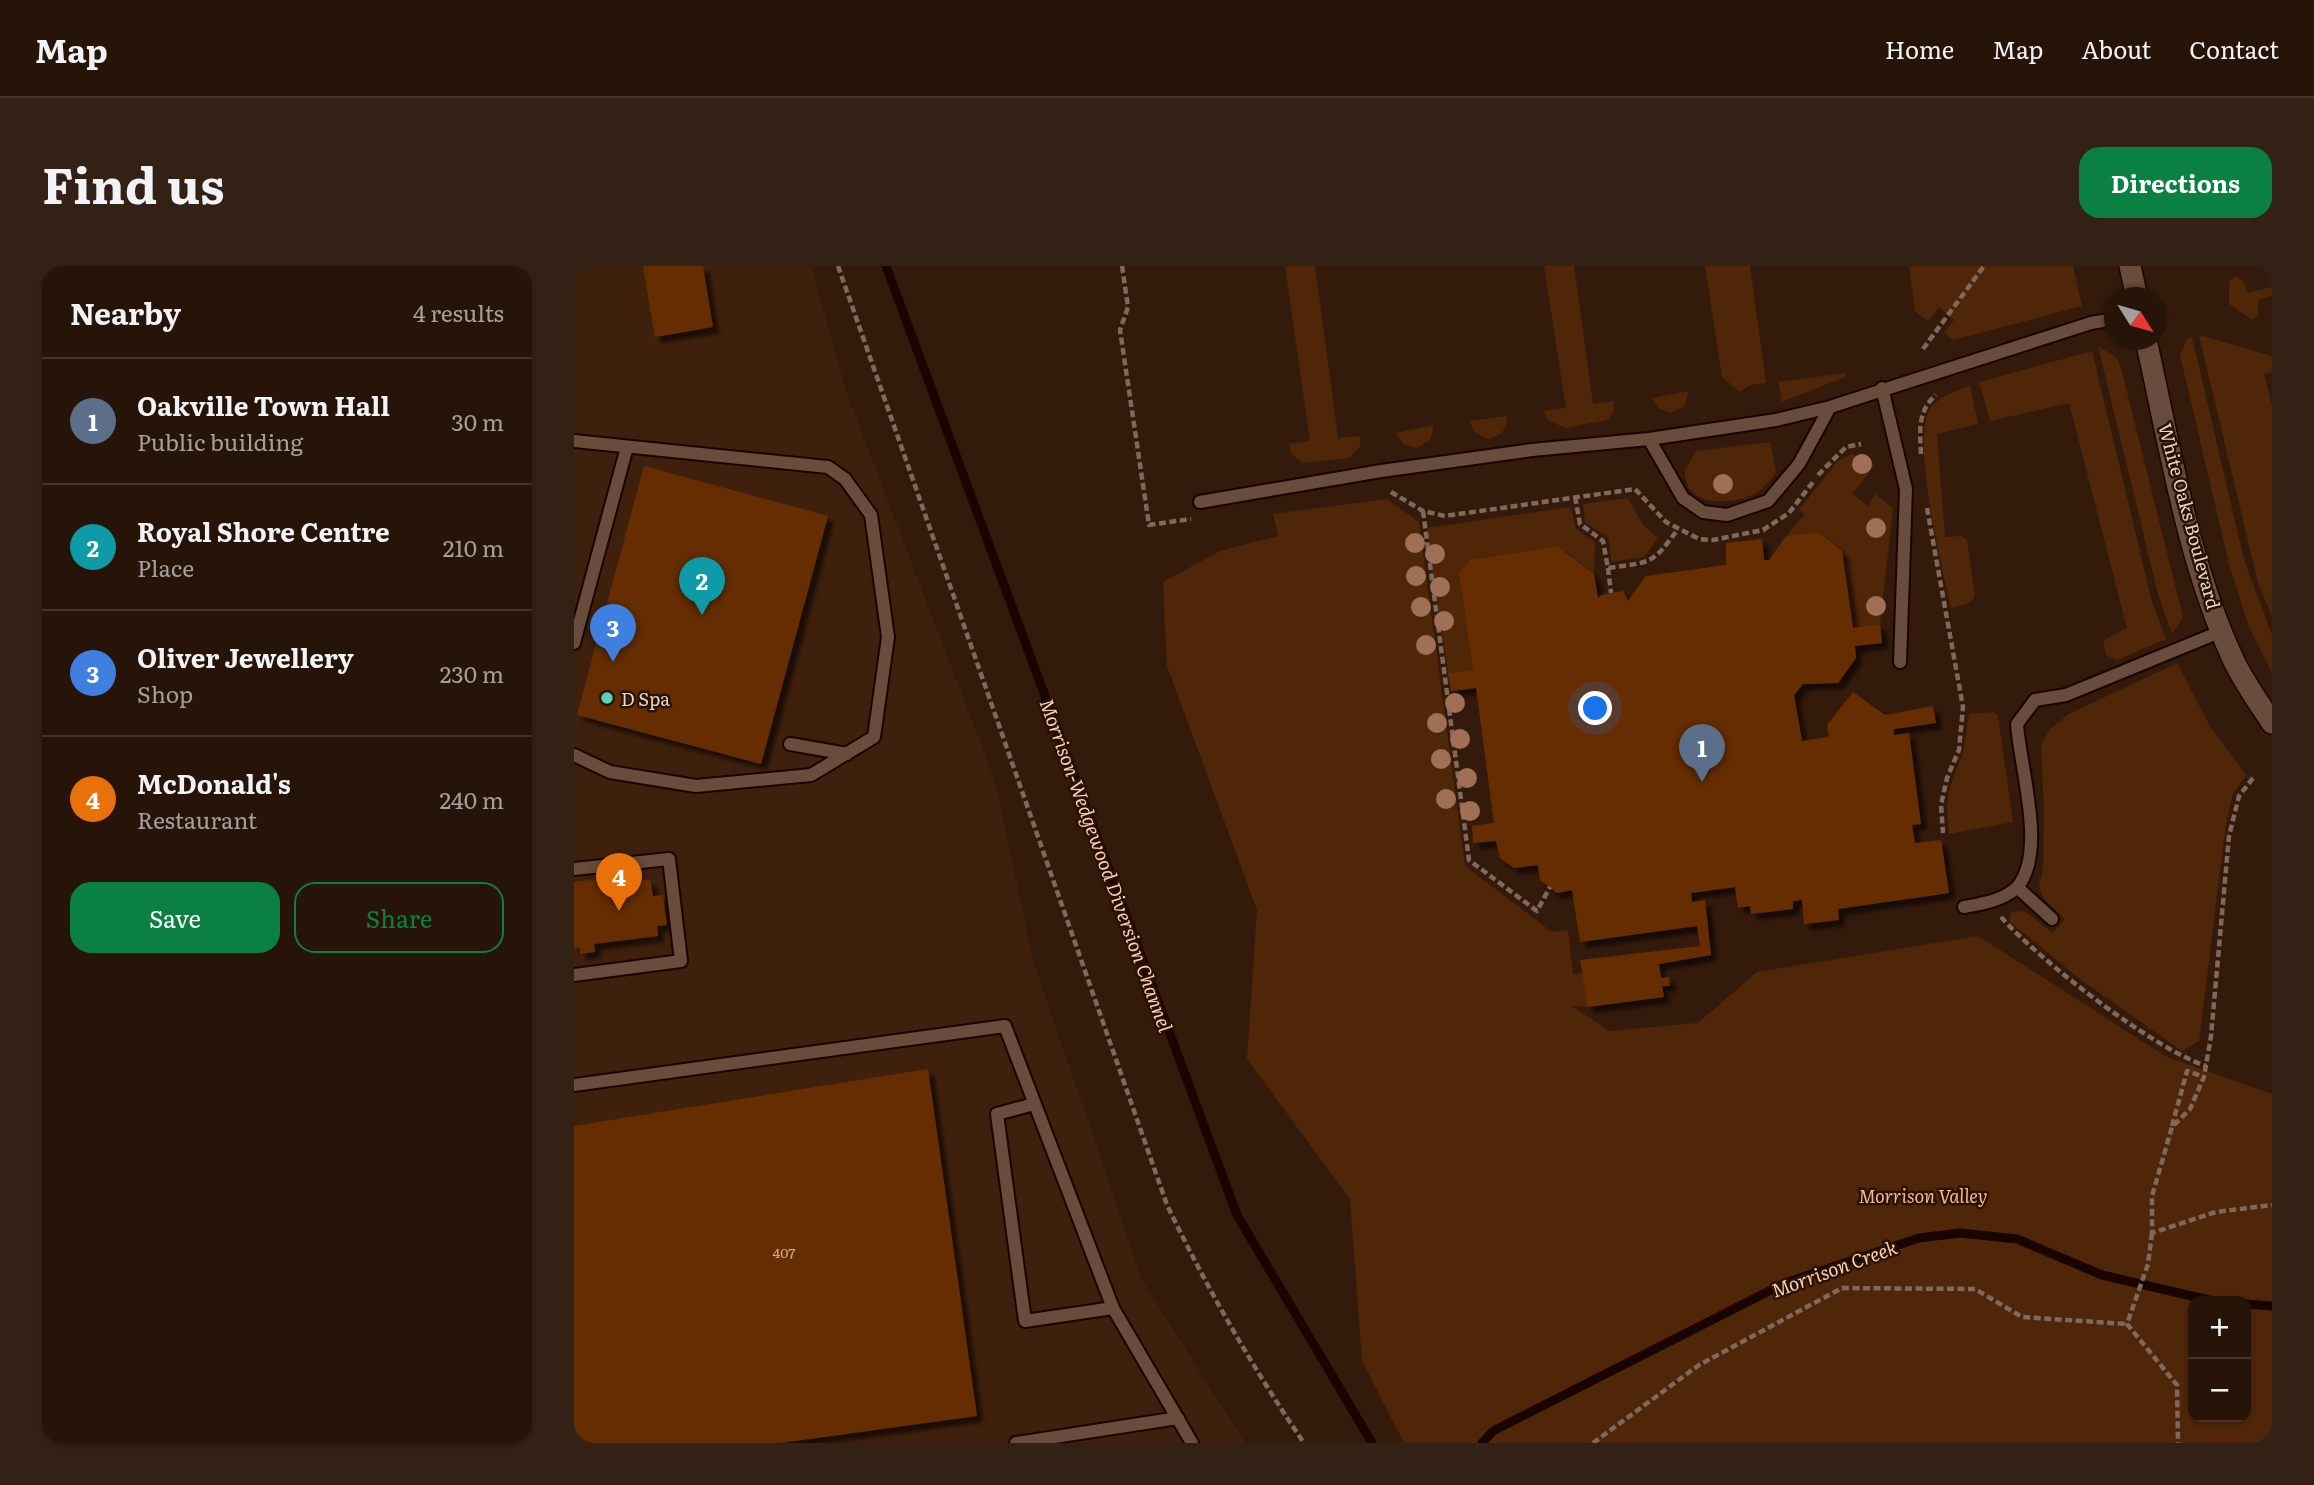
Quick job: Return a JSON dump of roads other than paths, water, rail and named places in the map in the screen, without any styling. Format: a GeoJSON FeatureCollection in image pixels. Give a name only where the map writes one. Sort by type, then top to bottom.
{"type":"FeatureCollection","features":[{"type":"Feature","properties":{"kind":"street"},"geometry":{"type":"LineString","coordinates":[[2130,266],[2135,287]]}},
{"type":"Feature","properties":{"kind":"street","name":"White Oaks Boulevard"},"geometry":{"type":"LineString","coordinates":[[2148,350],[2193,542],[2222,631],[2234,661],[2272,723]]}},
{"type":"Feature","properties":{"kind":"lane"},"geometry":{"type":"LineString","coordinates":[[1200,502],[1381,471],[1532,450],[1649,439],[1776,420],[1830,407],[1882,388],[2104,321]]}},
{"type":"Feature","properties":{"kind":"lane"},"geometry":{"type":"LineString","coordinates":[[1882,388],[1906,489],[1900,662]]}},
{"type":"Feature","properties":{"kind":"lane"},"geometry":{"type":"LineString","coordinates":[[1649,439],[1683,498],[1703,512],[1727,515],[1768,501],[1799,464],[1830,407]]}},
{"type":"Feature","properties":{"kind":"lane"},"geometry":{"type":"LineString","coordinates":[[574,441],[828,467],[845,479],[871,515],[888,637],[874,737],[811,775],[696,786],[610,772],[574,755]]}},
{"type":"Feature","properties":{"kind":"lane"},"geometry":{"type":"LineString","coordinates":[[574,643],[627,447]]}},
{"type":"Feature","properties":{"kind":"lane"},"geometry":{"type":"LineString","coordinates":[[1964,907],[1993,901],[2017,887],[2030,862],[2031,834],[2017,724],[2035,700],[2066,695],[2222,631]]}},
{"type":"Feature","properties":{"kind":"lane"},"geometry":{"type":"LineString","coordinates":[[790,744],[847,754]]}},
{"type":"Feature","properties":{"kind":"lane"},"geometry":{"type":"LineString","coordinates":[[574,869],[669,859],[681,961],[574,975]]}},
{"type":"Feature","properties":{"kind":"lane"},"geometry":{"type":"LineString","coordinates":[[2017,887],[2052,919]]}},
{"type":"Feature","properties":{"kind":"lane"},"geometry":{"type":"LineString","coordinates":[[574,1085],[1005,1026],[1113,1308],[1192,1443]]}},
{"type":"Feature","properties":{"kind":"lane"},"geometry":{"type":"LineString","coordinates":[[1034,1104],[997,1114],[1026,1321],[1113,1308]]}},
{"type":"Feature","properties":{"kind":"lane"},"geometry":{"type":"LineString","coordinates":[[1016,1443],[1178,1418]]}},
{"type":"Feature","properties":{"kind":"waterway","name":"Morrison-Wedgewood Diversion Channel"},"geometry":{"type":"LineString","coordinates":[[886,266],[1237,1215],[1372,1443]]}},
{"type":"Feature","properties":{"kind":"waterway","name":"Morrison Creek"},"geometry":{"type":"LineString","coordinates":[[1482,1443],[1493,1431],[1785,1283],[1919,1238],[1960,1233],[2017,1239],[2102,1275],[2192,1296]]}},
{"type":"Feature","properties":{"kind":"waterway","name":"Morrison Creek"},"geometry":{"type":"LineString","coordinates":[[2251,1304],[2272,1306]]}},
{"type":"Feature","properties":{"kind":"place","name":"Royal Shore Centre"},"geometry":{"type":"Point","coordinates":[702,615]}},
{"type":"Feature","properties":{"kind":"place","name":"Oliver Jewellery"},"geometry":{"type":"Point","coordinates":[613,662]}},
{"type":"Feature","properties":{"kind":"place","name":"D Spa"},"geometry":{"type":"Point","coordinates":[607,698]}},
{"type":"Feature","properties":{"kind":"place","name":"Oakville Town Hall"},"geometry":{"type":"Point","coordinates":[1702,782]}},
{"type":"Feature","properties":{"kind":"place","name":"McDonald's"},"geometry":{"type":"Point","coordinates":[619,911]}},
{"type":"Feature","properties":{"kind":"park label","name":"Morrison Valley"},"geometry":{"type":"Point","coordinates":[1923,1195]}}]}
